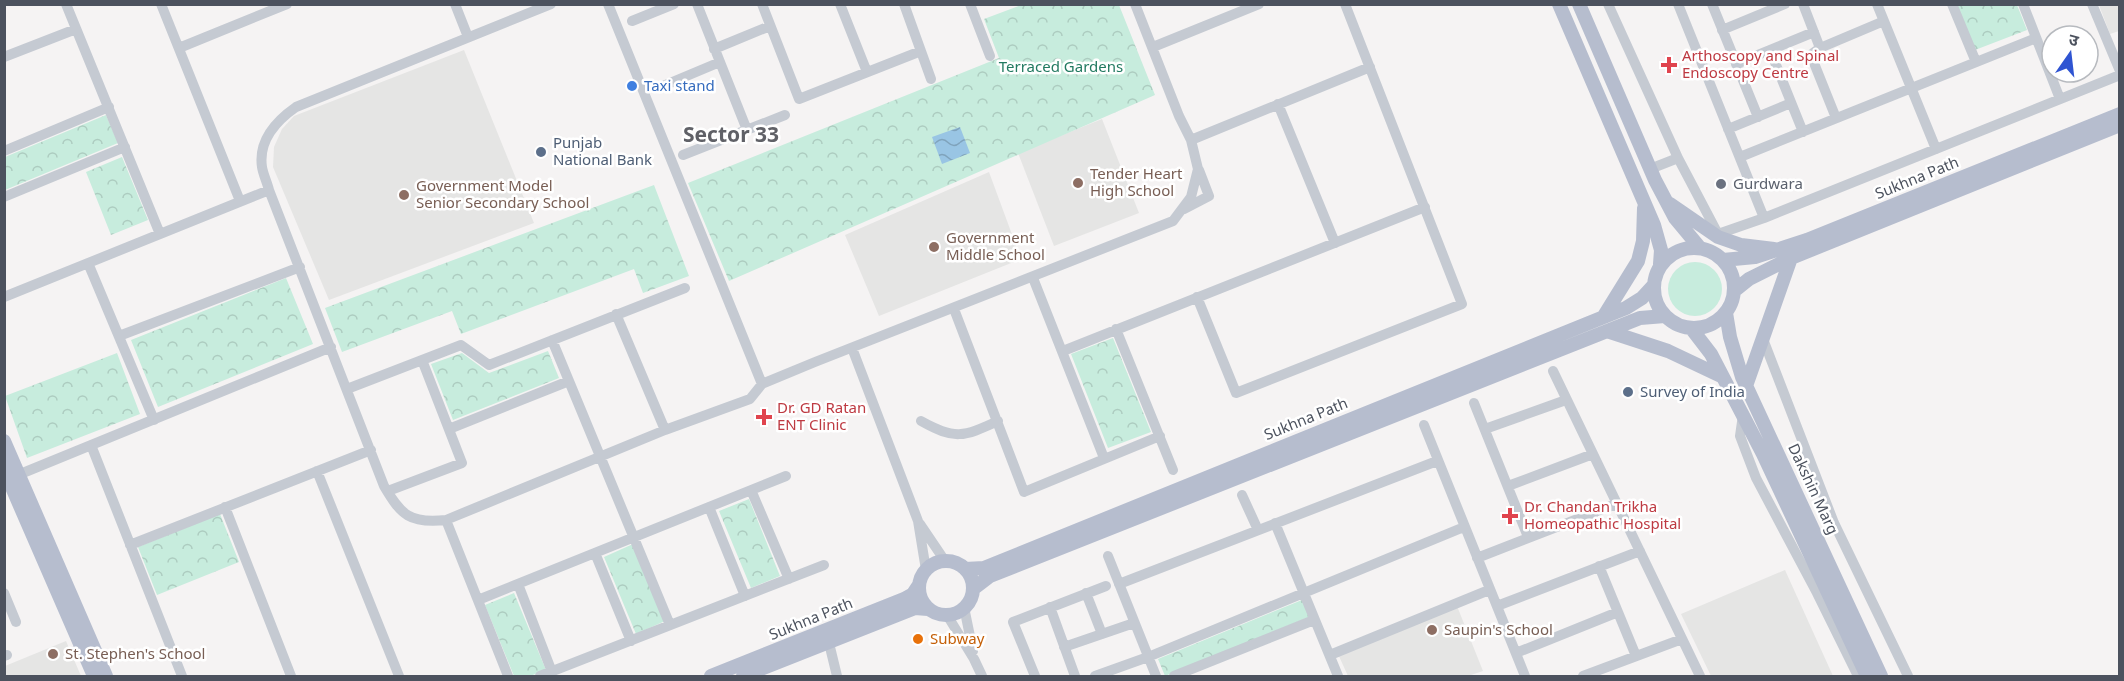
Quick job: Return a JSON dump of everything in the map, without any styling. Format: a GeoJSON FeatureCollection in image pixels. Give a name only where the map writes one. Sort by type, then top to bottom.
{"type":"FeatureCollection","features":[{"type":"Feature","properties":{"kind":"main road"},"geometry":{"type":"LineString","coordinates":[[1559,4],[1657,234],[1661,250],[1660,264],[1653,286],[1654,295],[1665,316],[1675,323],[1691,328],[1705,327],[1726,313],[1734,291],[1733,278],[1723,260],[1714,253],[1700,248],[1683,249],[1672,253],[1660,264]]}},
{"type":"Feature","properties":{"kind":"main road"},"geometry":{"type":"LineString","coordinates":[[1579,4],[1650,169],[1675,218],[1700,248]]}},
{"type":"Feature","properties":{"kind":"main road","name":"Sukhna Path"},"geometry":{"type":"LineString","coordinates":[[1723,260],[1755,257],[1807,240],[2120,114]]}},
{"type":"Feature","properties":{"kind":"main road","name":"Sukhna Path"},"geometry":{"type":"LineString","coordinates":[[1734,291],[1749,279],[1791,258],[2120,125]]}},
{"type":"Feature","properties":{"kind":"main road"},"geometry":{"type":"LineString","coordinates":[[1605,316],[1638,261],[1643,241],[1644,201]]}},
{"type":"Feature","properties":{"kind":"main road"},"geometry":{"type":"LineString","coordinates":[[1666,201],[1719,237],[1741,245],[1778,249]]}},
{"type":"Feature","properties":{"kind":"main road"},"geometry":{"type":"LineString","coordinates":[[1746,386],[1791,258]]}},
{"type":"Feature","properties":{"kind":"main road","name":"Sukhna Path"},"geometry":{"type":"LineString","coordinates":[[965,569],[984,568],[1626,308],[1642,298],[1653,286]]}},
{"type":"Feature","properties":{"kind":"main road","name":"Dakshin Marg"},"geometry":{"type":"LineString","coordinates":[[1726,313],[1730,337],[1746,386],[1881,676]]}},
{"type":"Feature","properties":{"kind":"main road","name":"Sukhna Path"},"geometry":{"type":"LineString","coordinates":[[973,588],[990,576],[1640,318],[1665,316]]}},
{"type":"Feature","properties":{"kind":"main road","name":"Dakshin Marg"},"geometry":{"type":"LineString","coordinates":[[1691,328],[1711,354],[1763,454],[1867,676]]}},
{"type":"Feature","properties":{"kind":"main road"},"geometry":{"type":"LineString","coordinates":[[1607,331],[1668,351],[1723,377]]}},
{"type":"Feature","properties":{"kind":"main road"},"geometry":{"type":"LineString","coordinates":[[4,441],[9,476],[94,676]]}},
{"type":"Feature","properties":{"kind":"main road"},"geometry":{"type":"LineString","coordinates":[[9,476],[106,676]]}},
{"type":"Feature","properties":{"kind":"main road"},"geometry":{"type":"LineString","coordinates":[[945,561],[955,563],[965,569],[973,588],[969,602],[957,613],[947,615],[928,609],[921,599],[919,585],[926,570],[934,564],[945,561]]}},
{"type":"Feature","properties":{"kind":"main road","name":"Sukhna Path"},"geometry":{"type":"LineString","coordinates":[[711,676],[904,599],[913,594],[919,585]]}},
{"type":"Feature","properties":{"kind":"main road","name":"Sukhna Path"},"geometry":{"type":"LineString","coordinates":[[743,676],[915,609],[928,609]]}},
{"type":"Feature","properties":{"kind":"street"},"geometry":{"type":"LineString","coordinates":[[66,4],[160,234]]}},
{"type":"Feature","properties":{"kind":"street"},"geometry":{"type":"LineString","coordinates":[[161,4],[240,201]]}},
{"type":"Feature","properties":{"kind":"street"},"geometry":{"type":"LineString","coordinates":[[254,4],[259,16]]}},
{"type":"Feature","properties":{"kind":"street"},"geometry":{"type":"LineString","coordinates":[[179,48],[287,4]]}},
{"type":"Feature","properties":{"kind":"street"},"geometry":{"type":"LineString","coordinates":[[455,4],[468,37]]}},
{"type":"Feature","properties":{"kind":"street"},"geometry":{"type":"LineString","coordinates":[[608,4],[762,384]]}},
{"type":"Feature","properties":{"kind":"street"},"geometry":{"type":"LineString","coordinates":[[632,21],[674,4]]}},
{"type":"Feature","properties":{"kind":"street"},"geometry":{"type":"LineString","coordinates":[[697,4],[747,130]]}},
{"type":"Feature","properties":{"kind":"street"},"geometry":{"type":"LineString","coordinates":[[762,4],[799,99],[921,51]]}},
{"type":"Feature","properties":{"kind":"street"},"geometry":{"type":"LineString","coordinates":[[840,4],[867,72]]}},
{"type":"Feature","properties":{"kind":"street"},"geometry":{"type":"LineString","coordinates":[[904,4],[931,79]]}},
{"type":"Feature","properties":{"kind":"street"},"geometry":{"type":"LineString","coordinates":[[969,4],[990,56]]}},
{"type":"Feature","properties":{"kind":"street"},"geometry":{"type":"LineString","coordinates":[[1135,4],[1179,116],[1191,140],[1198,169],[1209,196],[1184,209]]}},
{"type":"Feature","properties":{"kind":"street"},"geometry":{"type":"LineString","coordinates":[[1153,46],[1259,4]]}},
{"type":"Feature","properties":{"kind":"street"},"geometry":{"type":"LineString","coordinates":[[1197,297],[1236,393],[1462,304],[1345,4]]}},
{"type":"Feature","properties":{"kind":"street"},"geometry":{"type":"LineString","coordinates":[[1608,4],[1678,158],[1718,234],[1764,218],[2120,73],[2092,4]]}},
{"type":"Feature","properties":{"kind":"street"},"geometry":{"type":"LineString","coordinates":[[1712,4],[1758,117]]}},
{"type":"Feature","properties":{"kind":"street"},"geometry":{"type":"LineString","coordinates":[[1722,30],[1785,4]]}},
{"type":"Feature","properties":{"kind":"street"},"geometry":{"type":"LineString","coordinates":[[1803,4],[1820,48]]}},
{"type":"Feature","properties":{"kind":"street"},"geometry":{"type":"LineString","coordinates":[[1877,4],[1936,149]]}},
{"type":"Feature","properties":{"kind":"street"},"geometry":{"type":"LineString","coordinates":[[1952,4],[1976,62]]}},
{"type":"Feature","properties":{"kind":"street"},"geometry":{"type":"LineString","coordinates":[[2023,4],[2060,99]]}},
{"type":"Feature","properties":{"kind":"street"},"geometry":{"type":"LineString","coordinates":[[546,5],[296,107],[278,120],[268,133],[262,155],[262,167],[269,190],[370,450],[396,506],[407,516],[416,520],[432,522],[446,520],[600,456],[750,399],[762,384],[1173,221],[1191,197],[1198,169]]}},
{"type":"Feature","properties":{"kind":"street"},"geometry":{"type":"LineString","coordinates":[[1678,5],[1764,218]]}},
{"type":"Feature","properties":{"kind":"street"},"geometry":{"type":"LineString","coordinates":[[1836,118],[1812,58],[1813,53],[1884,21]]}},
{"type":"Feature","properties":{"kind":"street"},"geometry":{"type":"LineString","coordinates":[[714,49],[770,26]]}},
{"type":"Feature","properties":{"kind":"street"},"geometry":{"type":"LineString","coordinates":[[4,57],[76,29]]}},
{"type":"Feature","properties":{"kind":"street"},"geometry":{"type":"LineString","coordinates":[[1736,64],[1814,32]]}},
{"type":"Feature","properties":{"kind":"street"},"geometry":{"type":"LineString","coordinates":[[1740,158],[2036,38]]}},
{"type":"Feature","properties":{"kind":"street"},"geometry":{"type":"LineString","coordinates":[[1770,50],[1803,132]]}},
{"type":"Feature","properties":{"kind":"street"},"geometry":{"type":"LineString","coordinates":[[658,88],[720,62]]}},
{"type":"Feature","properties":{"kind":"street"},"geometry":{"type":"LineString","coordinates":[[1191,140],[1371,67]]}},
{"type":"Feature","properties":{"kind":"street"},"geometry":{"type":"LineString","coordinates":[[1728,129],[1791,103]]}},
{"type":"Feature","properties":{"kind":"street"},"geometry":{"type":"LineString","coordinates":[[1278,104],[1335,243]]}},
{"type":"Feature","properties":{"kind":"street"},"geometry":{"type":"LineString","coordinates":[[4,151],[109,107]]}},
{"type":"Feature","properties":{"kind":"street"},"geometry":{"type":"LineString","coordinates":[[683,154],[785,115]]}},
{"type":"Feature","properties":{"kind":"street"},"geometry":{"type":"LineString","coordinates":[[4,196],[125,147]]}},
{"type":"Feature","properties":{"kind":"street"},"geometry":{"type":"LineString","coordinates":[[1650,169],[1678,158]]}},
{"type":"Feature","properties":{"kind":"street"},"geometry":{"type":"LineString","coordinates":[[4,297],[269,190]]}},
{"type":"Feature","properties":{"kind":"street"},"geometry":{"type":"LineString","coordinates":[[1063,351],[1425,207]]}},
{"type":"Feature","properties":{"kind":"street"},"geometry":{"type":"LineString","coordinates":[[88,263],[154,420]]}},
{"type":"Feature","properties":{"kind":"street"},"geometry":{"type":"LineString","coordinates":[[119,336],[300,267]]}},
{"type":"Feature","properties":{"kind":"street"},"geometry":{"type":"LineString","coordinates":[[1033,278],[1104,458]]}},
{"type":"Feature","properties":{"kind":"street"},"geometry":{"type":"LineString","coordinates":[[347,389],[460,345],[489,365],[685,288]]}},
{"type":"Feature","properties":{"kind":"street"},"geometry":{"type":"LineString","coordinates":[[954,309],[1024,492],[1160,436]]}},
{"type":"Feature","properties":{"kind":"street"},"geometry":{"type":"LineString","coordinates":[[616,314],[666,430]]}},
{"type":"Feature","properties":{"kind":"street"},"geometry":{"type":"LineString","coordinates":[[1116,329],[1173,470]]}},
{"type":"Feature","properties":{"kind":"street"},"geometry":{"type":"LineString","coordinates":[[1763,339],[1834,523],[1908,676]]}},
{"type":"Feature","properties":{"kind":"street"},"geometry":{"type":"LineString","coordinates":[[552,340],[670,625]]}},
{"type":"Feature","properties":{"kind":"street"},"geometry":{"type":"LineString","coordinates":[[9,476],[154,420],[331,347]]}},
{"type":"Feature","properties":{"kind":"street"},"geometry":{"type":"LineString","coordinates":[[852,348],[918,521],[926,570]]}},
{"type":"Feature","properties":{"kind":"street"},"geometry":{"type":"LineString","coordinates":[[388,491],[462,463],[422,360]]}},
{"type":"Feature","properties":{"kind":"street"},"geometry":{"type":"LineString","coordinates":[[1553,371],[1700,676]]}},
{"type":"Feature","properties":{"kind":"street"},"geometry":{"type":"LineString","coordinates":[[448,429],[569,381]]}},
{"type":"Feature","properties":{"kind":"street"},"geometry":{"type":"LineString","coordinates":[[1485,429],[1566,400]]}},
{"type":"Feature","properties":{"kind":"street"},"geometry":{"type":"LineString","coordinates":[[1474,403],[1528,537]]}},
{"type":"Feature","properties":{"kind":"street"},"geometry":{"type":"LineString","coordinates":[[1743,415],[1740,436],[1756,478],[1858,676]]}},
{"type":"Feature","properties":{"kind":"street"},"geometry":{"type":"LineString","coordinates":[[921,421],[942,432],[963,435],[998,421]]}},
{"type":"Feature","properties":{"kind":"street"},"geometry":{"type":"LineString","coordinates":[[1424,425],[1525,676]]}},
{"type":"Feature","properties":{"kind":"street"},"geometry":{"type":"LineString","coordinates":[[91,445],[182,676]]}},
{"type":"Feature","properties":{"kind":"street"},"geometry":{"type":"LineString","coordinates":[[130,545],[370,450]]}},
{"type":"Feature","properties":{"kind":"street"},"geometry":{"type":"LineString","coordinates":[[1508,486],[1593,454]]}},
{"type":"Feature","properties":{"kind":"street"},"geometry":{"type":"LineString","coordinates":[[1119,584],[1437,460]]}},
{"type":"Feature","properties":{"kind":"street"},"geometry":{"type":"LineString","coordinates":[[317,471],[399,676]]}},
{"type":"Feature","properties":{"kind":"street"},"geometry":{"type":"LineString","coordinates":[[478,600],[786,476]]}},
{"type":"Feature","properties":{"kind":"street"},"geometry":{"type":"LineString","coordinates":[[751,490],[789,579]]}},
{"type":"Feature","properties":{"kind":"street"},"geometry":{"type":"LineString","coordinates":[[1242,495],[1258,530]]}},
{"type":"Feature","properties":{"kind":"street"},"geometry":{"type":"LineString","coordinates":[[1477,558],[1616,504]]}},
{"type":"Feature","properties":{"kind":"street"},"geometry":{"type":"LineString","coordinates":[[225,507],[291,676]]}},
{"type":"Feature","properties":{"kind":"street"},"geometry":{"type":"LineString","coordinates":[[709,507],[745,596]]}},
{"type":"Feature","properties":{"kind":"street"},"geometry":{"type":"LineString","coordinates":[[446,520],[508,676]]}},
{"type":"Feature","properties":{"kind":"street"},"geometry":{"type":"LineString","coordinates":[[918,521],[945,561]]}},
{"type":"Feature","properties":{"kind":"street"},"geometry":{"type":"LineString","coordinates":[[1275,523],[1338,676]]}},
{"type":"Feature","properties":{"kind":"street"},"geometry":{"type":"LineString","coordinates":[[1098,676],[1464,527]]}},
{"type":"Feature","properties":{"kind":"street"},"geometry":{"type":"LineString","coordinates":[[1497,606],[1640,551]]}},
{"type":"Feature","properties":{"kind":"street"},"geometry":{"type":"LineString","coordinates":[[595,553],[632,640]]}},
{"type":"Feature","properties":{"kind":"street"},"geometry":{"type":"LineString","coordinates":[[1108,556],[1156,676]]}},
{"type":"Feature","properties":{"kind":"street"},"geometry":{"type":"LineString","coordinates":[[540,676],[824,565]]}},
{"type":"Feature","properties":{"kind":"street"},"geometry":{"type":"LineString","coordinates":[[1599,566],[1636,656]]}},
{"type":"Feature","properties":{"kind":"street"},"geometry":{"type":"LineString","coordinates":[[518,584],[552,672]]}},
{"type":"Feature","properties":{"kind":"street"},"geometry":{"type":"LineString","coordinates":[[1035,676],[1013,622],[1106,586]]}},
{"type":"Feature","properties":{"kind":"street"},"geometry":{"type":"LineString","coordinates":[[1330,655],[1489,590]]}},
{"type":"Feature","properties":{"kind":"street"},"geometry":{"type":"LineString","coordinates":[[4,593],[16,622]]}},
{"type":"Feature","properties":{"kind":"street"},"geometry":{"type":"LineString","coordinates":[[1086,593],[1102,634]]}},
{"type":"Feature","properties":{"kind":"street"},"geometry":{"type":"LineString","coordinates":[[964,607],[974,659]]}},
{"type":"Feature","properties":{"kind":"street"},"geometry":{"type":"LineString","coordinates":[[1050,607],[1074,676]]}},
{"type":"Feature","properties":{"kind":"street"},"geometry":{"type":"LineString","coordinates":[[1516,653],[1618,612]]}},
{"type":"Feature","properties":{"kind":"street"},"geometry":{"type":"LineString","coordinates":[[947,615],[982,676]]}},
{"type":"Feature","properties":{"kind":"street"},"geometry":{"type":"LineString","coordinates":[[1174,676],[1314,620]]}},
{"type":"Feature","properties":{"kind":"street"},"geometry":{"type":"LineString","coordinates":[[1064,647],[1134,623]]}},
{"type":"Feature","properties":{"kind":"street"},"geometry":{"type":"LineString","coordinates":[[1583,676],[1682,639]]}},
{"type":"Feature","properties":{"kind":"street"},"geometry":{"type":"LineString","coordinates":[[829,643],[837,676]]}},
{"type":"Feature","properties":{"kind":"shaded area"},"geometry":{"type":"Polygon","coordinates":[[[2099,5],[2119,5],[2119,31],[2110,34],[2099,5]]]}},
{"type":"Feature","properties":{"kind":"shaded area","name":"Government Model Senior Secondary School"},"geometry":{"type":"Polygon","coordinates":[[[464,50],[534,223],[329,300],[273,167],[274,147],[282,129],[294,116],[464,50]]]}},
{"type":"Feature","properties":{"kind":"shaded area","name":"Tender Heart High School"},"geometry":{"type":"Polygon","coordinates":[[[1102,119],[1139,213],[1054,246],[1018,153],[1102,119]]]}},
{"type":"Feature","properties":{"kind":"shaded area","name":"Government Middle School"},"geometry":{"type":"Polygon","coordinates":[[[989,172],[1021,259],[879,316],[845,235],[989,172]]]}},
{"type":"Feature","properties":{"kind":"shaded area"},"geometry":{"type":"Polygon","coordinates":[[[1785,570],[1833,676],[1711,676],[1681,614],[1785,570]]]}},
{"type":"Feature","properties":{"kind":"shaded area","name":"Saupin's School"},"geometry":{"type":"Polygon","coordinates":[[[1457,606],[1483,671],[1468,676],[1348,676],[1338,654],[1457,606]]]}},
{"type":"Feature","properties":{"kind":"shaded area","name":"St. Stephen's School"},"geometry":{"type":"Polygon","coordinates":[[[66,641],[81,676],[5,676],[5,666],[66,641]]]}},
{"type":"Feature","properties":{"kind":"green space","name":"Terraced Gardens"},"geometry":{"type":"Polygon","coordinates":[[[1021,5],[1119,5],[1155,95],[729,281],[688,183],[999,58],[984,19],[1021,5]]]}},
{"type":"Feature","properties":{"kind":"green space"},"geometry":{"type":"Polygon","coordinates":[[[1957,5],[2017,5],[2027,30],[1975,50],[1957,5]]]}},
{"type":"Feature","properties":{"kind":"green space"},"geometry":{"type":"Polygon","coordinates":[[[106,115],[118,143],[5,190],[5,157],[106,115]]]}},
{"type":"Feature","properties":{"kind":"green space"},"geometry":{"type":"Polygon","coordinates":[[[122,157],[148,220],[111,235],[86,172],[122,157]]]}},
{"type":"Feature","properties":{"kind":"green space"},"geometry":{"type":"Polygon","coordinates":[[[654,185],[689,276],[643,293],[634,269],[461,334],[452,311],[342,352],[325,308],[654,185]]]}},
{"type":"Feature","properties":{"kind":"green space"},"geometry":{"type":"Polygon","coordinates":[[[1695,262],[1705,264],[1714,270],[1720,279],[1722,289],[1720,299],[1714,308],[1705,314],[1695,316],[1685,314],[1676,308],[1670,299],[1668,289],[1670,279],[1676,270],[1685,264],[1695,262]]]}},
{"type":"Feature","properties":{"kind":"green space"},"geometry":{"type":"Polygon","coordinates":[[[286,278],[313,344],[158,407],[131,340],[286,278]]]}},
{"type":"Feature","properties":{"kind":"green space"},"geometry":{"type":"Polygon","coordinates":[[[1113,338],[1151,432],[1108,448],[1071,354],[1113,338]]]}},
{"type":"Feature","properties":{"kind":"green space"},"geometry":{"type":"Polygon","coordinates":[[[548,351],[559,378],[453,420],[431,364],[462,353],[489,373],[548,351]]]}},
{"type":"Feature","properties":{"kind":"green space"},"geometry":{"type":"Polygon","coordinates":[[[117,353],[140,414],[27,458],[5,396],[117,353]]]}},
{"type":"Feature","properties":{"kind":"green space"},"geometry":{"type":"Polygon","coordinates":[[[749,499],[780,576],[751,588],[719,511],[749,499]]]}},
{"type":"Feature","properties":{"kind":"green space"},"geometry":{"type":"Polygon","coordinates":[[[220,514],[239,562],[157,595],[138,547],[220,514]]]}},
{"type":"Feature","properties":{"kind":"green space"},"geometry":{"type":"Polygon","coordinates":[[[633,544],[665,621],[636,634],[604,557],[633,544]]]}},
{"type":"Feature","properties":{"kind":"green space"},"geometry":{"type":"Polygon","coordinates":[[[514,593],[546,670],[530,676],[514,676],[485,605],[514,593]]]}},
{"type":"Feature","properties":{"kind":"green space"},"geometry":{"type":"Polygon","coordinates":[[[1302,600],[1309,617],[1165,676],[1158,659],[1302,600]]]}},
{"type":"Feature","properties":{"kind":"water"},"geometry":{"type":"Polygon","coordinates":[[[960,127],[970,153],[942,164],[932,137],[960,127]]]}},
{"type":"Feature","properties":{"kind":"place","name":"Arthoscopy and Spinal Endoscopy Centre"},"geometry":{"type":"Point","coordinates":[1669,65]}},
{"type":"Feature","properties":{"kind":"place","name":"Taxi stand"},"geometry":{"type":"Point","coordinates":[632,86]}},
{"type":"Feature","properties":{"kind":"place","name":"Punjab National Bank"},"geometry":{"type":"Point","coordinates":[541,152]}},
{"type":"Feature","properties":{"kind":"place","name":"Tender Heart High School"},"geometry":{"type":"Point","coordinates":[1078,183]}},
{"type":"Feature","properties":{"kind":"place","name":"Gurdwara"},"geometry":{"type":"Point","coordinates":[1721,184]}},
{"type":"Feature","properties":{"kind":"place","name":"Government Model Senior Secondary School"},"geometry":{"type":"Point","coordinates":[404,195]}},
{"type":"Feature","properties":{"kind":"place","name":"Government Middle School"},"geometry":{"type":"Point","coordinates":[934,247]}},
{"type":"Feature","properties":{"kind":"place","name":"Survey of India"},"geometry":{"type":"Point","coordinates":[1628,392]}},
{"type":"Feature","properties":{"kind":"place","name":"Dr. GD Ratan ENT Clinic"},"geometry":{"type":"Point","coordinates":[764,417]}},
{"type":"Feature","properties":{"kind":"place","name":"Dr. Chandan Trikha Homeopathic Hospital"},"geometry":{"type":"Point","coordinates":[1510,516]}},
{"type":"Feature","properties":{"kind":"place","name":"Saupin's School"},"geometry":{"type":"Point","coordinates":[1432,630]}},
{"type":"Feature","properties":{"kind":"place","name":"Subway"},"geometry":{"type":"Point","coordinates":[918,639]}},
{"type":"Feature","properties":{"kind":"place","name":"St. Stephen's School"},"geometry":{"type":"Point","coordinates":[53,654]}},
{"type":"Feature","properties":{"kind":"district","name":"Sector 33"},"geometry":{"type":"Point","coordinates":[731,135]}}]}
